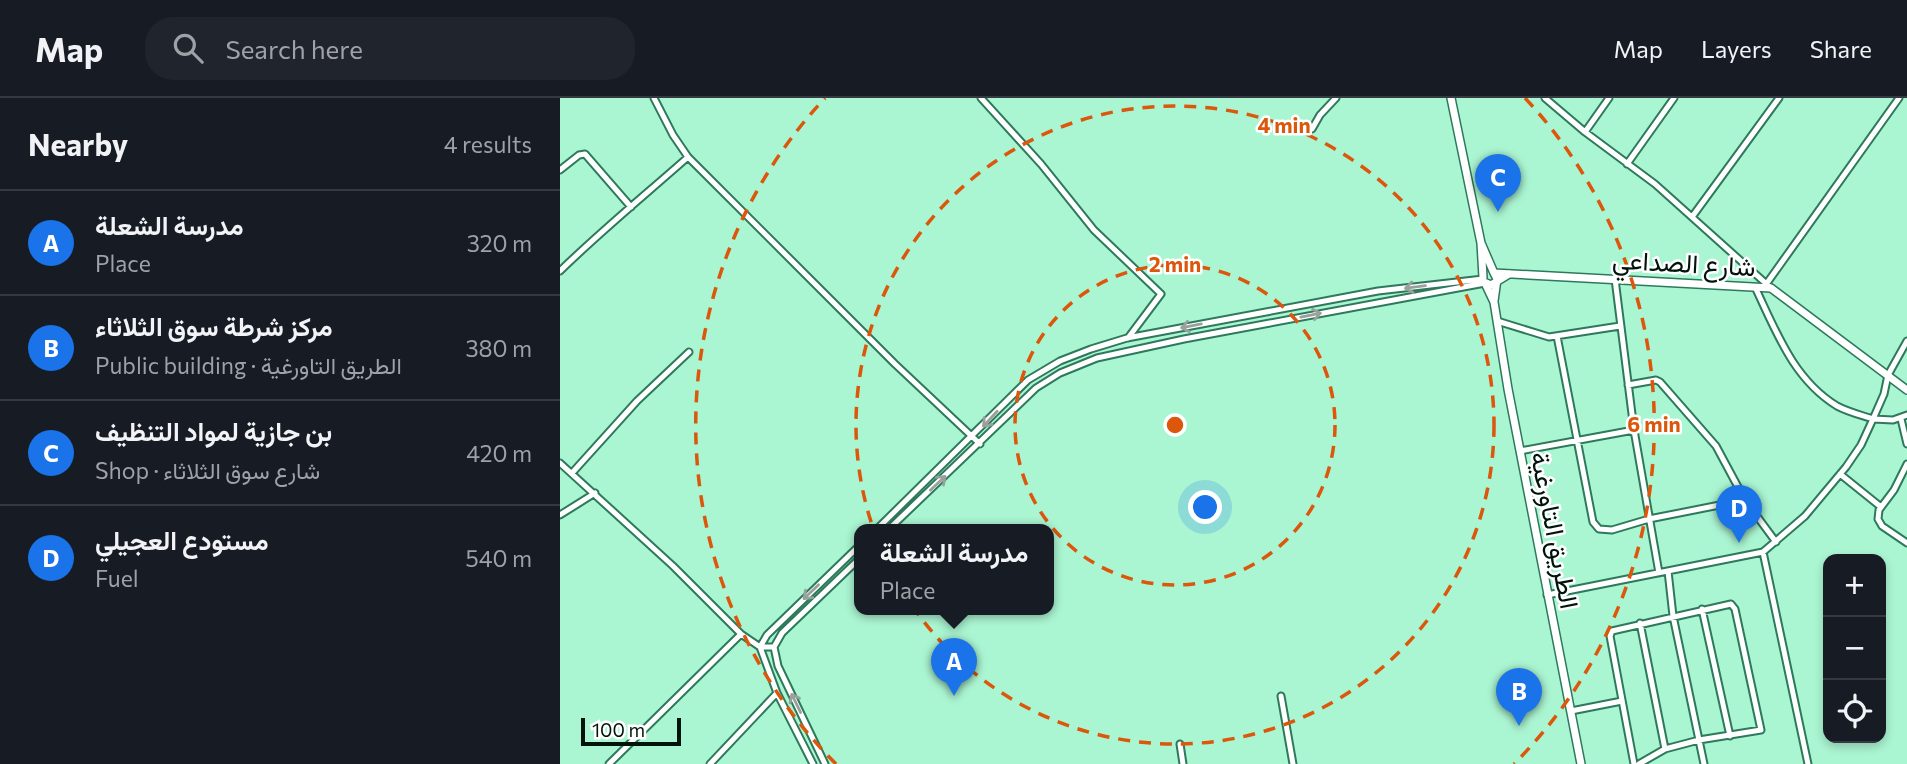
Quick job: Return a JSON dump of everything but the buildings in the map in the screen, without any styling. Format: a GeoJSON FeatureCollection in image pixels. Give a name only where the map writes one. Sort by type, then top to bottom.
{"type":"FeatureCollection","features":[{"type":"Feature","properties":{"kind":"street"},"geometry":{"type":"LineString","coordinates":[[654,98],[688,157],[980,444]]}},
{"type":"Feature","properties":{"kind":"street"},"geometry":{"type":"LineString","coordinates":[[981,98],[1041,164],[1094,230],[1161,294],[1128,338]]}},
{"type":"Feature","properties":{"kind":"street"},"geometry":{"type":"LineString","coordinates":[[1312,129],[1320,115],[1336,98]]}},
{"type":"Feature","properties":{"kind":"street"},"geometry":{"type":"LineString","coordinates":[[1451,98],[1481,243],[1483,280],[1494,302]]}},
{"type":"Feature","properties":{"kind":"street"},"geometry":{"type":"LineString","coordinates":[[1545,98],[1585,132],[1655,184],[1769,286],[1899,98]]}},
{"type":"Feature","properties":{"kind":"street"},"geometry":{"type":"LineString","coordinates":[[1585,132],[1609,98]]}},
{"type":"Feature","properties":{"kind":"street"},"geometry":{"type":"LineString","coordinates":[[1627,164],[1674,98]]}},
{"type":"Feature","properties":{"kind":"street"},"geometry":{"type":"LineString","coordinates":[[1692,217],[1779,98]]}},
{"type":"Feature","properties":{"kind":"street"},"geometry":{"type":"LineString","coordinates":[[560,170],[579,155],[585,154],[631,207]]}},
{"type":"Feature","properties":{"kind":"street"},"geometry":{"type":"LineString","coordinates":[[560,271],[600,232],[688,157]]}},
{"type":"Feature","properties":{"kind":"street"},"geometry":{"type":"LineString","coordinates":[[1481,243],[1497,277],[1494,302]]}},
{"type":"Feature","properties":{"kind":"street"},"geometry":{"type":"LineString","coordinates":[[894,524],[1037,388],[1060,373],[1097,358],[1483,280],[1488,272],[1494,273]]}},
{"type":"Feature","properties":{"kind":"street","name":"شارع الصداعي"},"geometry":{"type":"LineString","coordinates":[[1494,273],[1769,286],[1907,390]]}},
{"type":"Feature","properties":{"kind":"street"},"geometry":{"type":"LineString","coordinates":[[882,524],[1028,380],[1046,368],[1091,349],[1128,338],[1378,291],[1483,280],[1489,285],[1510,273]]}},
{"type":"Feature","properties":{"kind":"street"},"geometry":{"type":"LineString","coordinates":[[1615,278],[1634,430],[1659,573]]}},
{"type":"Feature","properties":{"kind":"street"},"geometry":{"type":"LineString","coordinates":[[1755,287],[1790,359],[1804,379],[1839,407],[1873,419],[1904,417],[1907,444]]}},
{"type":"Feature","properties":{"kind":"street","name":"الطريق التاورغية"},"geometry":{"type":"LineString","coordinates":[[1494,302],[1547,595],[1581,764]]}},
{"type":"Feature","properties":{"kind":"street"},"geometry":{"type":"LineString","coordinates":[[1267,311],[1271,323]]}},
{"type":"Feature","properties":{"kind":"street"},"geometry":{"type":"LineString","coordinates":[[1497,321],[1549,337],[1620,326]]}},
{"type":"Feature","properties":{"kind":"street"},"geometry":{"type":"LineString","coordinates":[[1557,337],[1592,522],[1599,529],[1612,530],[1649,519],[1745,500]]}},
{"type":"Feature","properties":{"kind":"street"},"geometry":{"type":"LineString","coordinates":[[1547,595],[1763,552],[1805,516],[1861,445],[1884,394],[1888,375],[1907,341]]}},
{"type":"Feature","properties":{"kind":"street"},"geometry":{"type":"LineString","coordinates":[[572,473],[637,401],[689,352]]}},
{"type":"Feature","properties":{"kind":"street"},"geometry":{"type":"LineString","coordinates":[[1628,385],[1656,380],[1660,382],[1716,446],[1745,500],[1776,542]]}},
{"type":"Feature","properties":{"kind":"street"},"geometry":{"type":"LineString","coordinates":[[1520,451],[1634,430]]}},
{"type":"Feature","properties":{"kind":"street"},"geometry":{"type":"LineString","coordinates":[[560,463],[709,600],[741,634],[760,647],[774,647]]}},
{"type":"Feature","properties":{"kind":"street"},"geometry":{"type":"LineString","coordinates":[[1907,464],[1894,490],[1881,507],[1878,519],[1882,526],[1907,543]]}},
{"type":"Feature","properties":{"kind":"street"},"geometry":{"type":"LineString","coordinates":[[1840,474],[1881,507]]}},
{"type":"Feature","properties":{"kind":"street"},"geometry":{"type":"LineString","coordinates":[[560,515],[595,493]]}},
{"type":"Feature","properties":{"kind":"street"},"geometry":{"type":"LineString","coordinates":[[760,647],[767,635],[854,550]]}},
{"type":"Feature","properties":{"kind":"street"},"geometry":{"type":"LineString","coordinates":[[1763,552],[1808,764]]}},
{"type":"Feature","properties":{"kind":"street"},"geometry":{"type":"LineString","coordinates":[[825,764],[778,666],[774,647],[782,633],[854,563]]}},
{"type":"Feature","properties":{"kind":"street"},"geometry":{"type":"LineString","coordinates":[[1668,571],[1673,616],[1704,764]]}},
{"type":"Feature","properties":{"kind":"street"},"geometry":{"type":"LineString","coordinates":[[1731,604],[1735,609],[1761,730],[1699,740],[1665,749],[1636,764],[1610,636],[1612,631],[1703,609],[1731,604]]}},
{"type":"Feature","properties":{"kind":"street"},"geometry":{"type":"LineString","coordinates":[[1703,609],[1730,736]]}},
{"type":"Feature","properties":{"kind":"street"},"geometry":{"type":"LineString","coordinates":[[1640,624],[1665,749]]}},
{"type":"Feature","properties":{"kind":"street"},"geometry":{"type":"LineString","coordinates":[[609,764],[741,634]]}},
{"type":"Feature","properties":{"kind":"street"},"geometry":{"type":"LineString","coordinates":[[760,647],[777,693],[813,764]]}},
{"type":"Feature","properties":{"kind":"street"},"geometry":{"type":"LineString","coordinates":[[710,764],[777,693]]}},
{"type":"Feature","properties":{"kind":"street"},"geometry":{"type":"LineString","coordinates":[[1281,696],[1293,764]]}},
{"type":"Feature","properties":{"kind":"street"},"geometry":{"type":"LineString","coordinates":[[1571,711],[1622,701]]}},
{"type":"Feature","properties":{"kind":"street"},"geometry":{"type":"LineString","coordinates":[[1180,744],[1183,764]]}},
{"type":"Feature","properties":{"kind":"place","name":"بن جازية لمواد التنظيف"},"geometry":{"type":"Point","coordinates":[1498,212]}},
{"type":"Feature","properties":{"kind":"place","name":"مستودع العجيلي"},"geometry":{"type":"Point","coordinates":[1739,543]}},
{"type":"Feature","properties":{"kind":"place","name":"مدرسة الشعلة"},"geometry":{"type":"Point","coordinates":[954,696]}},
{"type":"Feature","properties":{"kind":"place","name":"مركز شرطة سوق الثلاثاء"},"geometry":{"type":"Point","coordinates":[1519,726]}}]}
